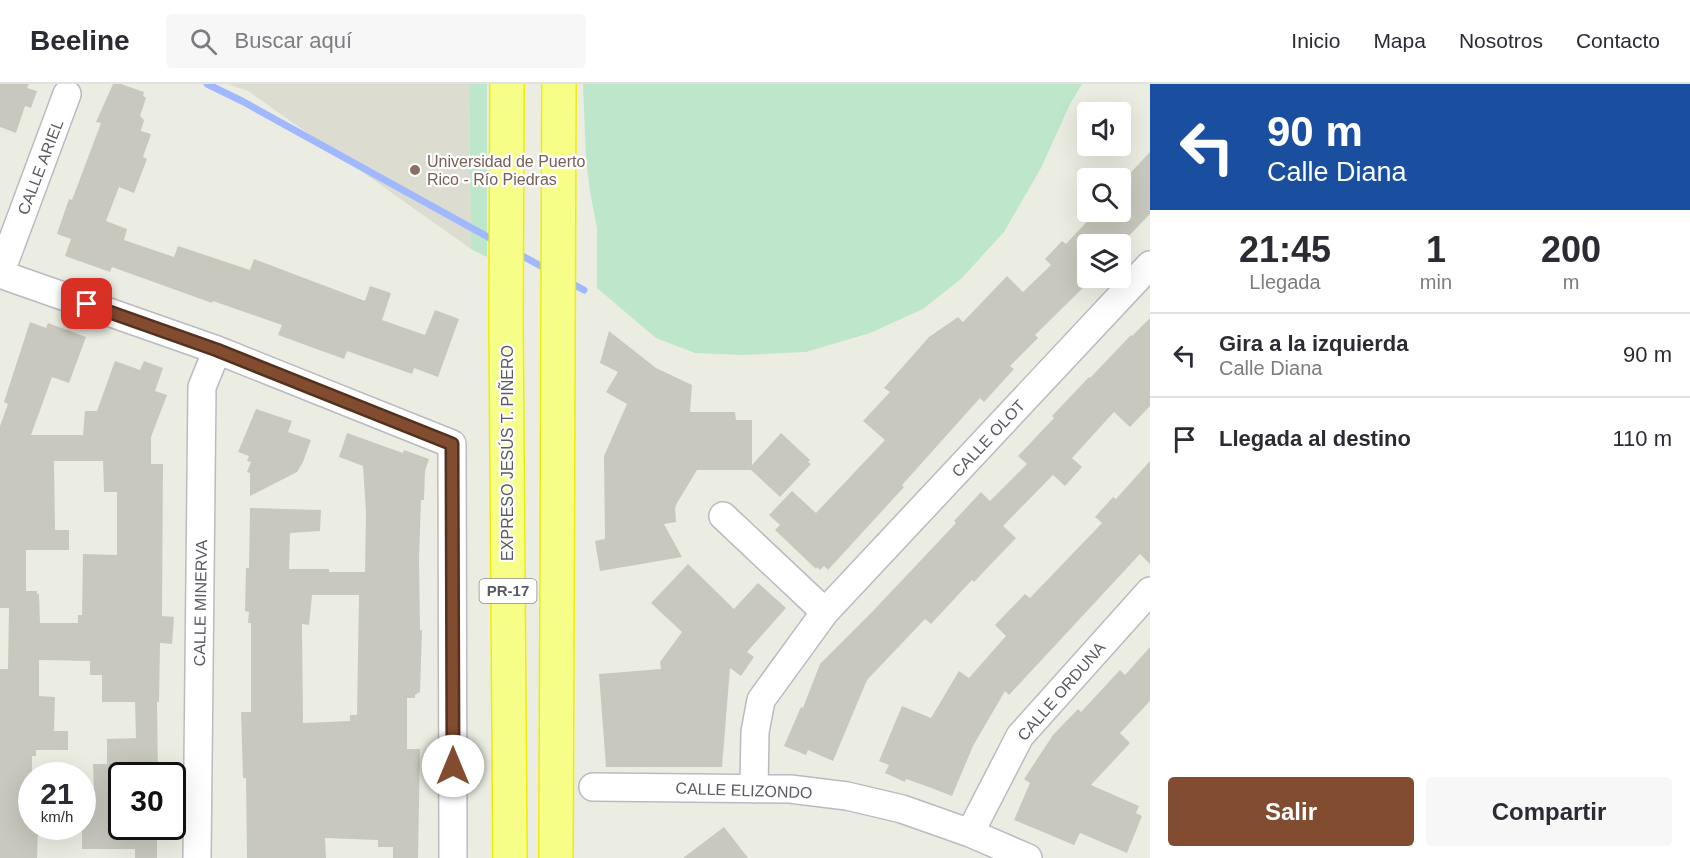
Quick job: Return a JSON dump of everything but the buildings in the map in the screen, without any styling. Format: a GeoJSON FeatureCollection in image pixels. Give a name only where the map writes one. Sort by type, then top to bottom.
{"type":"FeatureCollection","features":[{"type":"Feature","properties":{"kind":"highway","name":"EXPRESO JESÚS T. PIÑERO"},"geometry":{"type":"LineString","coordinates":[[507,84],[506,323],[510,858]]}},
{"type":"Feature","properties":{"kind":"highway","name":"PR-17"},"geometry":{"type":"LineString","coordinates":[[556,858],[559,84]]}},
{"type":"Feature","properties":{"kind":"street","name":"CALLE ARIEL"},"geometry":{"type":"LineString","coordinates":[[0,274],[67,94]]}},
{"type":"Feature","properties":{"kind":"street","name":"CALLE OLOT"},"geometry":{"type":"LineString","coordinates":[[754,789],[755,732],[761,700],[825,612],[1150,265]]}},
{"type":"Feature","properties":{"kind":"street"},"geometry":{"type":"LineString","coordinates":[[0,274],[217,350],[452,444],[453,858]]}},
{"type":"Feature","properties":{"kind":"street","name":"CALLE MINERVA"},"geometry":{"type":"LineString","coordinates":[[197,858],[202,387],[217,350]]}},
{"type":"Feature","properties":{"kind":"street"},"geometry":{"type":"LineString","coordinates":[[723,516],[825,612]]}},
{"type":"Feature","properties":{"kind":"street","name":"CALLE ORDUNA"},"geometry":{"type":"LineString","coordinates":[[970,833],[1020,736],[1147,598]]}},
{"type":"Feature","properties":{"kind":"street","name":"CALLE ELIZONDO"},"geometry":{"type":"LineString","coordinates":[[593,787],[790,789],[847,796],[902,809],[970,833],[1028,858]]}},
{"type":"Feature","properties":{"kind":"shaded area","name":"Universidad de Puerto Rico - Río Piedras"},"geometry":{"type":"Polygon","coordinates":[[[228,84],[469,84],[471,249],[248,91],[228,84]]]}},
{"type":"Feature","properties":{"kind":"green space"},"geometry":{"type":"Polygon","coordinates":[[[469,84],[487,84],[487,257],[471,249],[469,84]]]}},
{"type":"Feature","properties":{"kind":"green space"},"geometry":{"type":"Polygon","coordinates":[[[583,84],[1082,84],[1070,104],[1041,168],[1004,232],[961,279],[923,309],[870,333],[806,352],[743,355],[695,353],[656,338],[597,288],[597,228],[586,158],[583,84]]]}},
{"type":"Feature","properties":{"kind":"waterway"},"geometry":{"type":"LineString","coordinates":[[207,84],[242,101],[497,242]]}},
{"type":"Feature","properties":{"kind":"waterway"},"geometry":{"type":"LineString","coordinates":[[515,252],[550,271]]}},
{"type":"Feature","properties":{"kind":"waterway"},"geometry":{"type":"LineString","coordinates":[[567,281],[584,290]]}},
{"type":"Feature","properties":{"kind":"place","name":"Universidad de Puerto Rico - Río Piedras"},"geometry":{"type":"Point","coordinates":[415,170]}},
{"type":"Feature","properties":{"kind":"route"},"geometry":{"type":"LineString","coordinates":[[87,304],[217,350],[452,444],[453,766]]}}]}
